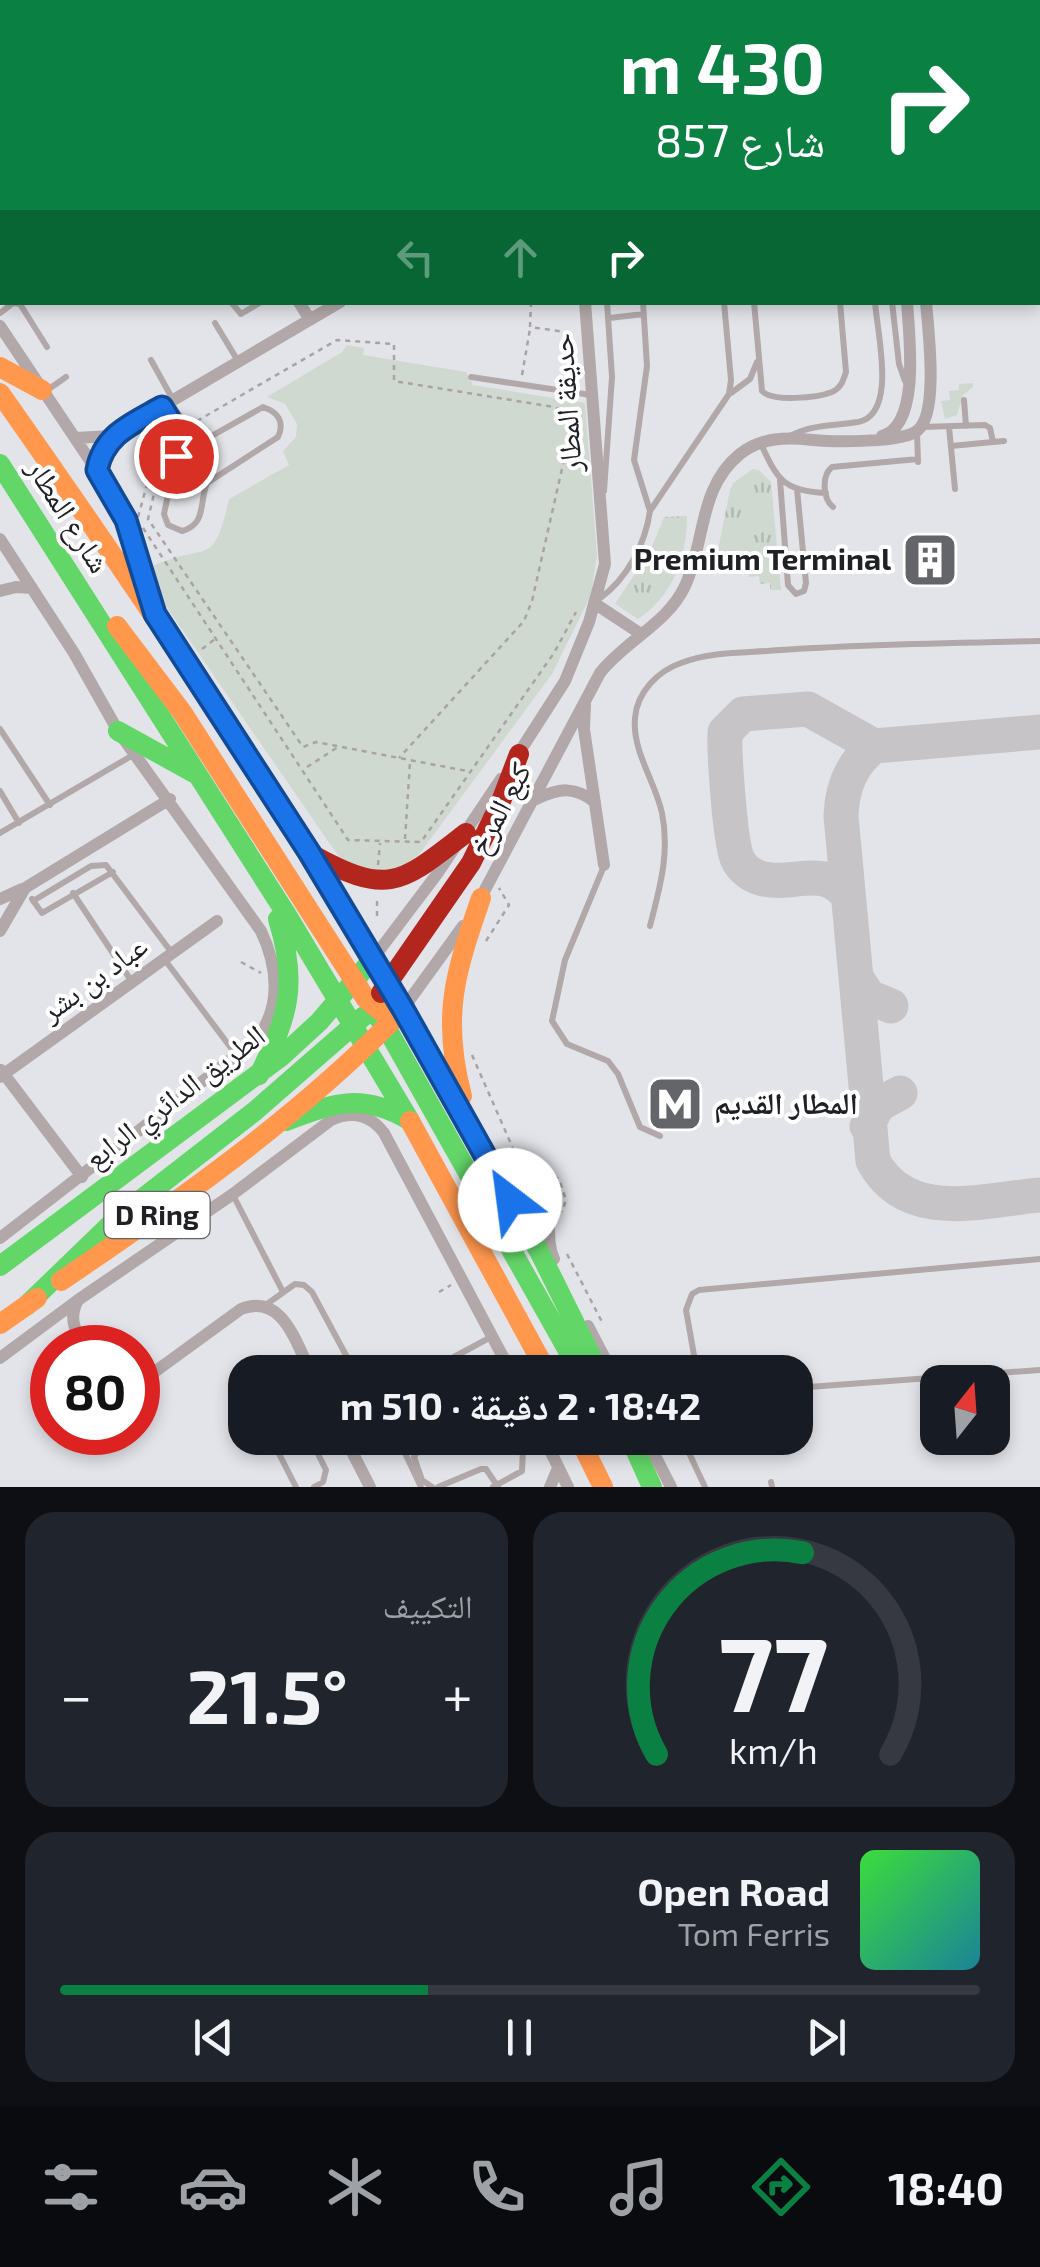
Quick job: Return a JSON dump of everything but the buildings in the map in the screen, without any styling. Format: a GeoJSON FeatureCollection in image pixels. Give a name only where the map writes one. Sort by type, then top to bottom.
{"type":"FeatureCollection","features":[{"type":"Feature","properties":{"kind":"main road"},"geometry":{"type":"LineString","coordinates":[[0,367],[43,392]]}},
{"type":"Feature","properties":{"kind":"main road","name":"شارع المطار"},"geometry":{"type":"LineString","coordinates":[[0,393],[155,614],[309,852],[403,1009],[554,1280],[591,1355]]}},
{"type":"Feature","properties":{"kind":"main road","name":"شارع المطار"},"geometry":{"type":"LineString","coordinates":[[0,464],[368,1047],[538,1355]]}},
{"type":"Feature","properties":{"kind":"main road"},"geometry":{"type":"LineString","coordinates":[[39,526],[174,700],[386,1027],[570,1355]]}},
{"type":"Feature","properties":{"kind":"main road"},"geometry":{"type":"LineString","coordinates":[[118,731],[198,776]]}},
{"type":"Feature","properties":{"kind":"main road"},"geometry":{"type":"LineString","coordinates":[[368,1047],[364,1028],[372,1008],[471,863],[519,754]]}},
{"type":"Feature","properties":{"kind":"main road"},"geometry":{"type":"LineString","coordinates":[[309,852],[353,877],[383,883],[408,875],[466,833]]}},
{"type":"Feature","properties":{"kind":"main road"},"geometry":{"type":"LineString","coordinates":[[258,1074],[284,1022],[292,987],[289,952],[267,882]]}},
{"type":"Feature","properties":{"kind":"main road"},"geometry":{"type":"LineString","coordinates":[[474,1137],[454,1070],[448,1033],[452,987],[481,898]]}},
{"type":"Feature","properties":{"kind":"main road"},"geometry":{"type":"LineString","coordinates":[[26,1306],[139,1199],[255,1111],[372,1008],[378,981],[372,960]]}},
{"type":"Feature","properties":{"kind":"main road","name":"الطريق الدائري الرابع"},"geometry":{"type":"LineString","coordinates":[[0,1266],[301,1039],[372,960]]}},
{"type":"Feature","properties":{"kind":"main road"},"geometry":{"type":"LineString","coordinates":[[338,1001],[354,999],[390,1014],[403,1009]]}},
{"type":"Feature","properties":{"kind":"main road","name":"D Ring"},"geometry":{"type":"LineString","coordinates":[[0,1324],[235,1162],[286,1122],[368,1047],[403,1009]]}},
{"type":"Feature","properties":{"kind":"main road"},"geometry":{"type":"LineString","coordinates":[[286,1122],[336,1103],[364,1100],[384,1104],[412,1122]]}},
{"type":"Feature","properties":{"kind":"main road"},"geometry":{"type":"LineString","coordinates":[[587,1455],[603,1487]]}},
{"type":"Feature","properties":{"kind":"main road"},"geometry":{"type":"LineString","coordinates":[[638,1455],[652,1487]]}},
{"type":"Feature","properties":{"kind":"street"},"geometry":{"type":"LineString","coordinates":[[301,305],[310,320]]}},
{"type":"Feature","properties":{"kind":"street"},"geometry":{"type":"LineString","coordinates":[[74,438],[112,436],[335,305]]}},
{"type":"Feature","properties":{"kind":"street","name":"حديقة المطار"},"geometry":{"type":"LineString","coordinates":[[585,305],[605,564],[594,603]]}},
{"type":"Feature","properties":{"kind":"street"},"geometry":{"type":"LineString","coordinates":[[874,438],[889,434],[906,410],[910,350],[907,305]]}},
{"type":"Feature","properties":{"kind":"street"},"geometry":{"type":"LineString","coordinates":[[594,603],[641,634],[666,614],[683,591],[699,550],[704,510],[720,474],[742,452],[760,442],[789,436],[836,442],[895,438],[920,429],[930,394],[926,305]]}},
{"type":"Feature","properties":{"kind":"street","name":"شارع المطار"},"geometry":{"type":"LineString","coordinates":[[0,326],[126,520],[155,614]]}},
{"type":"Feature","properties":{"kind":"street"},"geometry":{"type":"LineString","coordinates":[[97,470],[99,458],[112,436]]}},
{"type":"Feature","properties":{"kind":"street"},"geometry":{"type":"LineString","coordinates":[[0,540],[74,653],[118,731],[170,799],[0,899]]}},
{"type":"Feature","properties":{"kind":"street"},"geometry":{"type":"LineString","coordinates":[[15,562],[2,590],[32,588]]}},
{"type":"Feature","properties":{"kind":"street","name":"كبع المرخ"},"geometry":{"type":"LineString","coordinates":[[372,960],[466,833],[565,681],[594,603]]}},
{"type":"Feature","properties":{"kind":"street","name":"كبع المرخ"},"geometry":{"type":"LineString","coordinates":[[403,1009],[442,958],[493,878],[586,694],[610,661],[641,634]]}},
{"type":"Feature","properties":{"kind":"street"},"geometry":{"type":"LineString","coordinates":[[586,694],[584,729],[604,865]]}},
{"type":"Feature","properties":{"kind":"street"},"geometry":{"type":"LineString","coordinates":[[536,798],[567,789],[596,802]]}},
{"type":"Feature","properties":{"kind":"street","name":"الطريق الدائري الرابع"},"geometry":{"type":"LineString","coordinates":[[0,1238],[240,1055],[262,1032],[272,1006],[274,964],[261,931],[170,799]]}},
{"type":"Feature","properties":{"kind":"street"},"geometry":{"type":"LineString","coordinates":[[0,931],[24,888]]}},
{"type":"Feature","properties":{"kind":"street","name":"عباد بن بشر"},"geometry":{"type":"LineString","coordinates":[[2,1073],[217,922]]}},
{"type":"Feature","properties":{"kind":"street"},"geometry":{"type":"LineString","coordinates":[[2,1073],[82,1177]]}},
{"type":"Feature","properties":{"kind":"street"},"geometry":{"type":"LineString","coordinates":[[0,1358],[336,1117],[362,1116],[384,1133],[502,1355]]}},
{"type":"Feature","properties":{"kind":"street"},"geometry":{"type":"LineString","coordinates":[[495,1174],[518,1174],[543,1190],[549,1203],[549,1246],[604,1355]]}},
{"type":"Feature","properties":{"kind":"street"},"geometry":{"type":"LineString","coordinates":[[73,1325],[72,1313],[78,1300]]}},
{"type":"Feature","properties":{"kind":"street"},"geometry":{"type":"LineString","coordinates":[[160,1368],[254,1304],[276,1311],[302,1355]]}},
{"type":"Feature","properties":{"kind":"street"},"geometry":{"type":"LineString","coordinates":[[49,1322],[63,1325]]}},
{"type":"Feature","properties":{"kind":"street"},"geometry":{"type":"LineString","coordinates":[[354,1455],[370,1487]]}},
{"type":"Feature","properties":{"kind":"street"},"geometry":{"type":"LineString","coordinates":[[553,1455],[568,1487]]}},
{"type":"Feature","properties":{"kind":"street"},"geometry":{"type":"LineString","coordinates":[[655,1455],[672,1487]]}},
{"type":"Feature","properties":{"kind":"street"},"geometry":{"type":"LineString","coordinates":[[550,1487],[558,1468]]}},
{"type":"Feature","properties":{"kind":"lane"},"geometry":{"type":"LineString","coordinates":[[21,305],[47,347]]}},
{"type":"Feature","properties":{"kind":"lane"},"geometry":{"type":"LineString","coordinates":[[234,305],[241,314],[256,305]]}},
{"type":"Feature","properties":{"kind":"lane","name":"حديقة المطار"},"geometry":{"type":"LineString","coordinates":[[602,500],[612,377],[608,305]]}},
{"type":"Feature","properties":{"kind":"lane"},"geometry":{"type":"LineString","coordinates":[[643,305],[646,388],[634,453],[650,511]]}},
{"type":"Feature","properties":{"kind":"lane"},"geometry":{"type":"LineString","coordinates":[[724,305],[729,394]]}},
{"type":"Feature","properties":{"kind":"lane"},"geometry":{"type":"LineString","coordinates":[[754,305],[762,392],[771,398],[830,393],[838,388],[846,372],[840,305]]}},
{"type":"Feature","properties":{"kind":"lane"},"geometry":{"type":"LineString","coordinates":[[789,436],[814,425],[864,421],[878,409],[882,390],[875,305]]}},
{"type":"Feature","properties":{"kind":"lane"},"geometry":{"type":"LineString","coordinates":[[892,305],[899,364],[907,386]]}},
{"type":"Feature","properties":{"kind":"lane"},"geometry":{"type":"LineString","coordinates":[[609,318],[644,314]]}},
{"type":"Feature","properties":{"kind":"lane"},"geometry":{"type":"LineString","coordinates":[[215,323],[239,362]]}},
{"type":"Feature","properties":{"kind":"lane"},"geometry":{"type":"LineString","coordinates":[[594,603],[610,591],[632,561],[646,533],[650,511],[729,394],[750,379],[758,356]]}},
{"type":"Feature","properties":{"kind":"lane"},"geometry":{"type":"LineString","coordinates":[[151,360],[175,434],[187,448]]}},
{"type":"Feature","properties":{"kind":"lane"},"geometry":{"type":"LineString","coordinates":[[472,377],[592,395]]}},
{"type":"Feature","properties":{"kind":"lane"},"geometry":{"type":"LineString","coordinates":[[43,392],[66,378]]}},
{"type":"Feature","properties":{"kind":"lane"},"geometry":{"type":"LineString","coordinates":[[964,400],[966,426]]}},
{"type":"Feature","properties":{"kind":"lane"},"geometry":{"type":"LineString","coordinates":[[168,403],[198,441]]}},
{"type":"Feature","properties":{"kind":"lane"},"geometry":{"type":"LineString","coordinates":[[264,408],[278,414],[281,422],[278,437],[207,483],[198,523],[182,531],[168,525],[164,514],[174,461],[198,441],[264,408]]}},
{"type":"Feature","properties":{"kind":"lane"},"geometry":{"type":"LineString","coordinates":[[833,507],[828,503],[824,477],[832,466],[918,461],[920,429],[988,426],[992,442]]}},
{"type":"Feature","properties":{"kind":"lane"},"geometry":{"type":"LineString","coordinates":[[949,427],[955,489]]}},
{"type":"Feature","properties":{"kind":"lane"},"geometry":{"type":"LineString","coordinates":[[951,446],[1004,440]]}},
{"type":"Feature","properties":{"kind":"lane"},"geometry":{"type":"LineString","coordinates":[[760,442],[780,480],[788,585],[796,594],[806,587],[797,489]]}},
{"type":"Feature","properties":{"kind":"lane"},"geometry":{"type":"LineString","coordinates":[[780,480],[797,489],[826,493]]}},
{"type":"Feature","properties":{"kind":"lane"},"geometry":{"type":"LineString","coordinates":[[650,926],[665,868],[665,840],[657,798],[635,736],[635,714],[643,692],[658,675],[703,656],[829,647],[1040,641]]}},
{"type":"Feature","properties":{"kind":"lane"},"geometry":{"type":"LineString","coordinates":[[0,730],[50,805]]}},
{"type":"Feature","properties":{"kind":"lane"},"geometry":{"type":"LineString","coordinates":[[0,833],[135,754]]}},
{"type":"Feature","properties":{"kind":"lane"},"geometry":{"type":"LineString","coordinates":[[0,792],[19,823]]}},
{"type":"Feature","properties":{"kind":"lane"},"geometry":{"type":"LineString","coordinates":[[33,900],[96,864],[106,864],[231,1048]]}},
{"type":"Feature","properties":{"kind":"lane"},"geometry":{"type":"LineString","coordinates":[[604,865],[565,960],[552,1020],[568,1044],[608,1061],[618,1074],[640,1127],[660,1136]]}},
{"type":"Feature","properties":{"kind":"lane"},"geometry":{"type":"LineString","coordinates":[[24,888],[42,912],[113,872]]}},
{"type":"Feature","properties":{"kind":"lane"},"geometry":{"type":"LineString","coordinates":[[73,893],[132,982]]}},
{"type":"Feature","properties":{"kind":"lane"},"geometry":{"type":"LineString","coordinates":[[233,1194],[283,1292]]}},
{"type":"Feature","properties":{"kind":"lane"},"geometry":{"type":"LineString","coordinates":[[694,1355],[686,1310],[692,1294],[700,1290],[1040,1259]]}},
{"type":"Feature","properties":{"kind":"lane"},"geometry":{"type":"LineString","coordinates":[[266,1305],[295,1284],[304,1285],[312,1292],[346,1355]]}},
{"type":"Feature","properties":{"kind":"lane"},"geometry":{"type":"LineString","coordinates":[[461,1355],[492,1336]]}},
{"type":"Feature","properties":{"kind":"lane"},"geometry":{"type":"LineString","coordinates":[[813,1387],[1040,1370]]}},
{"type":"Feature","properties":{"kind":"lane"},"geometry":{"type":"LineString","coordinates":[[280,1455],[296,1487]]}},
{"type":"Feature","properties":{"kind":"lane"},"geometry":{"type":"LineString","coordinates":[[314,1487],[324,1482],[326,1470],[318,1455]]}},
{"type":"Feature","properties":{"kind":"lane"},"geometry":{"type":"LineString","coordinates":[[405,1455],[421,1487]]}},
{"type":"Feature","properties":{"kind":"lane"},"geometry":{"type":"LineString","coordinates":[[416,1455],[422,1480],[435,1487],[481,1468],[486,1469],[496,1486],[522,1471],[523,1455]]}},
{"type":"Feature","properties":{"kind":"lane"},"geometry":{"type":"LineString","coordinates":[[690,1455],[705,1487]]}},
{"type":"Feature","properties":{"kind":"path"},"geometry":{"type":"LineString","coordinates":[[520,384],[531,305]]}},
{"type":"Feature","properties":{"kind":"path"},"geometry":{"type":"LineString","coordinates":[[530,327],[588,335]]}},
{"type":"Feature","properties":{"kind":"path"},"geometry":{"type":"LineString","coordinates":[[188,426],[337,340],[394,344],[394,380],[554,407],[568,414],[571,429],[532,601],[524,621],[399,758]]}},
{"type":"Feature","properties":{"kind":"path"},"geometry":{"type":"LineString","coordinates":[[175,434],[174,443],[165,448],[148,519],[303,747],[316,742],[469,772]]}},
{"type":"Feature","properties":{"kind":"path"},"geometry":{"type":"LineString","coordinates":[[175,434],[158,445],[138,520],[348,840],[420,842],[554,652],[576,612]]}},
{"type":"Feature","properties":{"kind":"path"},"geometry":{"type":"LineString","coordinates":[[236,667],[243,662]]}},
{"type":"Feature","properties":{"kind":"path"},"geometry":{"type":"LineString","coordinates":[[304,769],[340,746]]}},
{"type":"Feature","properties":{"kind":"path"},"geometry":{"type":"LineString","coordinates":[[405,842],[410,760]]}},
{"type":"Feature","properties":{"kind":"path"},"geometry":{"type":"LineString","coordinates":[[477,954],[509,905],[493,878]]}},
{"type":"Feature","properties":{"kind":"path"},"geometry":{"type":"LineString","coordinates":[[468,1046],[520,1163]]}},
{"type":"Feature","properties":{"kind":"path"},"geometry":{"type":"LineString","coordinates":[[532,1166],[560,1178],[566,1200],[560,1218]]}},
{"type":"Feature","properties":{"kind":"path"},"geometry":{"type":"LineString","coordinates":[[560,1240],[602,1323]]}},
{"type":"Feature","properties":{"kind":"green space"},"geometry":{"type":"Polygon","coordinates":[[[347,345],[364,348],[363,355],[466,372],[473,385],[585,403],[597,555],[591,595],[552,674],[407,871],[375,877],[339,857],[159,596],[153,566],[212,545],[229,499],[289,465],[283,451],[296,437],[297,424],[285,404],[267,397],[342,352],[347,345]]]}},
{"type":"Feature","properties":{"kind":"green space"},"geometry":{"type":"Polygon","coordinates":[[[973,383],[963,395],[957,415],[945,419],[941,401],[950,400],[949,391],[959,390],[959,384],[973,383]]]}},
{"type":"Feature","properties":{"kind":"green space"},"geometry":{"type":"Polygon","coordinates":[[[753,469],[771,482],[781,590],[770,590],[770,583],[760,584],[759,576],[749,577],[748,569],[739,569],[738,562],[730,562],[729,554],[717,555],[730,490],[733,483],[753,469]]]}},
{"type":"Feature","properties":{"kind":"green space"},"geometry":{"type":"Polygon","coordinates":[[[687,516],[676,574],[660,599],[638,619],[615,604],[650,551],[664,517],[687,516]]]}},
{"type":"Feature","properties":{"kind":"taxiway"},"geometry":{"type":"LineString","coordinates":[[848,896],[828,880],[760,878],[741,865],[734,849],[730,816],[725,732],[743,714],[808,709],[874,746]]}},
{"type":"Feature","properties":{"kind":"taxiway"},"geometry":{"type":"LineString","coordinates":[[1040,732],[874,746],[849,777],[841,816],[873,1161],[888,1181],[905,1194],[925,1201],[971,1203],[1040,1195]]}},
{"type":"Feature","properties":{"kind":"taxiway"},"geometry":{"type":"LineString","coordinates":[[856,978],[869,997],[891,1006]]}},
{"type":"Feature","properties":{"kind":"taxiway"},"geometry":{"type":"LineString","coordinates":[[867,1126],[878,1105],[900,1093]]}},
{"type":"Feature","properties":{"kind":"traffic: fast"},"geometry":{"type":"LineString","coordinates":[[0,464],[285,912],[410,1121]]}},
{"type":"Feature","properties":{"kind":"traffic: fast"},"geometry":{"type":"LineString","coordinates":[[118,731],[194,773]]}},
{"type":"Feature","properties":{"kind":"traffic: fast"},"geometry":{"type":"LineString","coordinates":[[259,1075],[287,999],[288,962],[278,919]]}},
{"type":"Feature","properties":{"kind":"traffic: fast"},"geometry":{"type":"LineString","coordinates":[[0,1266],[282,1056],[319,1022],[372,960]]}},
{"type":"Feature","properties":{"kind":"traffic: fast"},"geometry":{"type":"LineString","coordinates":[[375,962],[540,1253],[591,1355]]}},
{"type":"Feature","properties":{"kind":"traffic: fast"},"geometry":{"type":"LineString","coordinates":[[370,1008],[386,1027],[570,1355]]}},
{"type":"Feature","properties":{"kind":"traffic: fast"},"geometry":{"type":"LineString","coordinates":[[26,1306],[116,1219],[255,1111],[364,1016]]}},
{"type":"Feature","properties":{"kind":"traffic: fast"},"geometry":{"type":"LineString","coordinates":[[286,1121],[348,1103],[376,1106],[409,1120]]}},
{"type":"Feature","properties":{"kind":"traffic: fast"},"geometry":{"type":"LineString","coordinates":[[638,1455],[652,1487]]}},
{"type":"Feature","properties":{"kind":"traffic: slow"},"geometry":{"type":"LineString","coordinates":[[0,367],[42,390]]}},
{"type":"Feature","properties":{"kind":"traffic: slow"},"geometry":{"type":"LineString","coordinates":[[0,393],[193,674],[375,962]]}},
{"type":"Feature","properties":{"kind":"traffic: slow"},"geometry":{"type":"LineString","coordinates":[[117,626],[182,712],[366,999],[382,1012],[403,1009]]}},
{"type":"Feature","properties":{"kind":"traffic: slow"},"geometry":{"type":"LineString","coordinates":[[462,1096],[452,1042],[454,995],[481,898]]}},
{"type":"Feature","properties":{"kind":"traffic: slow"},"geometry":{"type":"LineString","coordinates":[[61,1281],[192,1190],[276,1125],[395,1018]]}},
{"type":"Feature","properties":{"kind":"traffic: slow"},"geometry":{"type":"LineString","coordinates":[[410,1121],[538,1355]]}},
{"type":"Feature","properties":{"kind":"traffic: slow"},"geometry":{"type":"LineString","coordinates":[[0,1324],[37,1298]]}},
{"type":"Feature","properties":{"kind":"traffic: slow"},"geometry":{"type":"LineString","coordinates":[[587,1455],[603,1487]]}},
{"type":"Feature","properties":{"kind":"traffic: jam"},"geometry":{"type":"LineString","coordinates":[[381,993],[471,863],[519,754]]}},
{"type":"Feature","properties":{"kind":"traffic: jam"},"geometry":{"type":"LineString","coordinates":[[311,854],[359,876],[393,879],[425,864],[466,833]]}},
{"type":"Feature","properties":{"kind":"place","name":"Premium Terminal"},"geometry":{"type":"Point","coordinates":[930,560]}},
{"type":"Feature","properties":{"kind":"place","name":"المطار القديم"},"geometry":{"type":"Point","coordinates":[675,1104]}},
{"type":"Feature","properties":{"kind":"route"},"geometry":{"type":"LineString","coordinates":[[176,456],[187,448],[162,407],[112,436],[104,446],[97,470],[126,520],[155,614],[309,852],[510,1200]]}}]}
